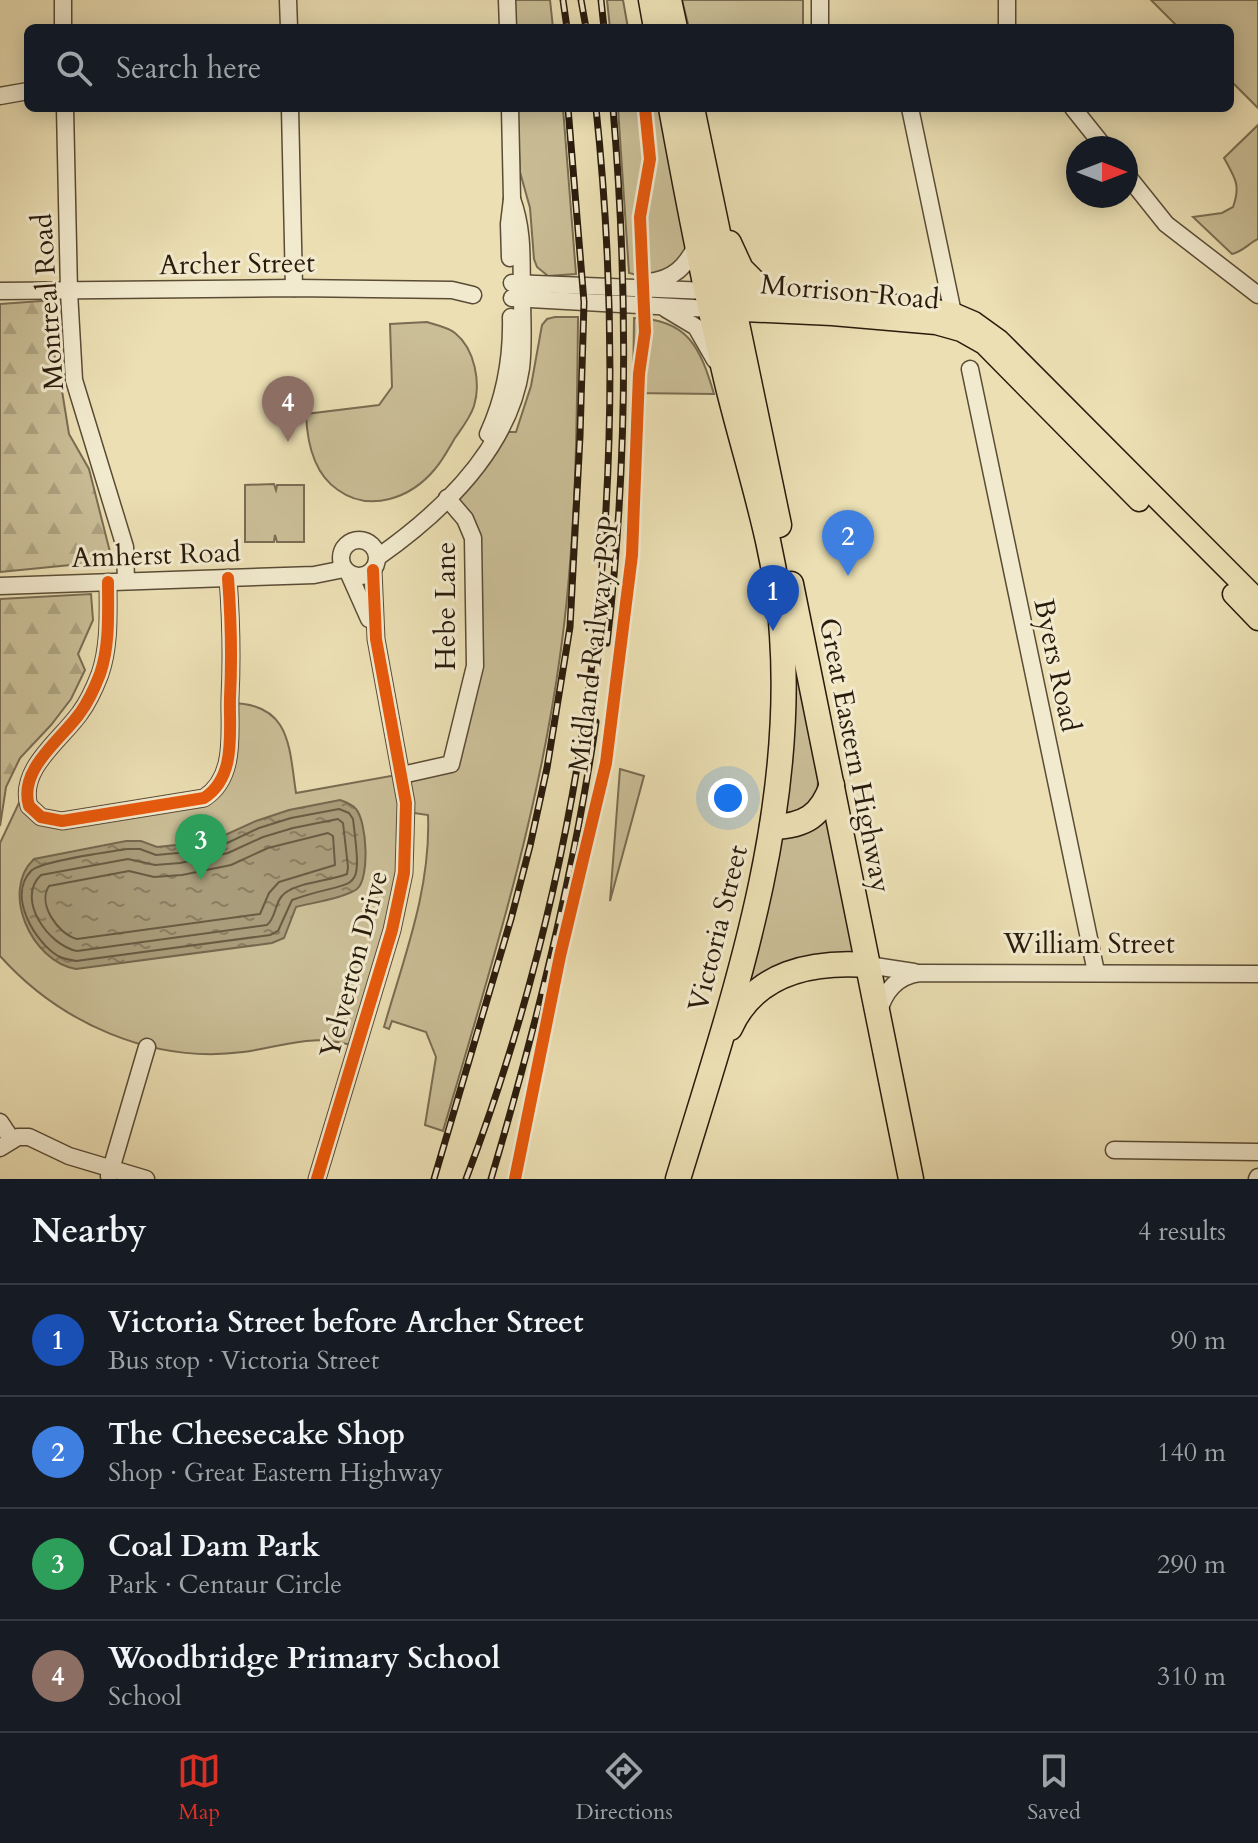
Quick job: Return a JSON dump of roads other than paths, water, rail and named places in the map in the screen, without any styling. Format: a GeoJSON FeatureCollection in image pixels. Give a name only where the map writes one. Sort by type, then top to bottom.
{"type":"FeatureCollection","features":[{"type":"Feature","properties":{"kind":"highway"},"geometry":{"type":"LineString","coordinates":[[651,0],[655,24]]}},
{"type":"Feature","properties":{"kind":"highway"},"geometry":{"type":"LineString","coordinates":[[669,0],[674,24]]}},
{"type":"Feature","properties":{"kind":"highway","name":"Great Eastern Highway"},"geometry":{"type":"LineString","coordinates":[[672,112],[698,242],[720,301],[832,785],[911,1179]]}},
{"type":"Feature","properties":{"kind":"highway","name":"Great Eastern Highway"},"geometry":{"type":"LineString","coordinates":[[693,112],[715,222],[720,301]]}},
{"type":"Feature","properties":{"kind":"highway"},"geometry":{"type":"LineString","coordinates":[[715,222],[724,231],[741,269],[766,294]]}},
{"type":"Feature","properties":{"kind":"highway","name":"Victoria Street"},"geometry":{"type":"LineString","coordinates":[[678,1179],[758,910],[780,778],[783,731],[780,609],[728,385],[720,301]]}},
{"type":"Feature","properties":{"kind":"highway"},"geometry":{"type":"LineString","coordinates":[[772,827],[792,827],[806,821],[826,803],[832,785]]}},
{"type":"Feature","properties":{"kind":"highway","name":"William Street"},"geometry":{"type":"LineString","coordinates":[[708,1078],[734,1020],[748,1002],[787,974],[823,964],[868,965]]}},
{"type":"Feature","properties":{"kind":"highway"},"geometry":{"type":"LineString","coordinates":[[787,974],[805,973],[839,980],[872,992]]}},
{"type":"Feature","properties":{"kind":"main road","name":"Morrison Road"},"geometry":{"type":"LineString","coordinates":[[720,301],[766,294],[932,309],[952,320],[984,344],[1258,620]]}},
{"type":"Feature","properties":{"kind":"main road","name":"Morrison Road"},"geometry":{"type":"LineString","coordinates":[[720,301],[848,316],[974,322],[999,340],[1258,600]]}},
{"type":"Feature","properties":{"kind":"street"},"geometry":{"type":"LineString","coordinates":[[63,0],[63,24]]}},
{"type":"Feature","properties":{"kind":"street"},"geometry":{"type":"LineString","coordinates":[[288,0],[289,24]]}},
{"type":"Feature","properties":{"kind":"street"},"geometry":{"type":"LineString","coordinates":[[507,0],[508,24]]}},
{"type":"Feature","properties":{"kind":"street"},"geometry":{"type":"LineString","coordinates":[[820,0],[820,24]]}},
{"type":"Feature","properties":{"kind":"street"},"geometry":{"type":"LineString","coordinates":[[1007,0],[1007,24]]}},
{"type":"Feature","properties":{"kind":"street"},"geometry":{"type":"LineString","coordinates":[[0,96],[24,92]]}},
{"type":"Feature","properties":{"kind":"street","name":"Montreal Road"},"geometry":{"type":"LineString","coordinates":[[65,112],[74,380],[125,547],[126,581]]}},
{"type":"Feature","properties":{"kind":"street"},"geometry":{"type":"LineString","coordinates":[[290,112],[294,288]]}},
{"type":"Feature","properties":{"kind":"street"},"geometry":{"type":"LineString","coordinates":[[510,112],[512,199],[509,224],[522,347]]}},
{"type":"Feature","properties":{"kind":"street"},"geometry":{"type":"LineString","coordinates":[[911,112],[952,320]]}},
{"type":"Feature","properties":{"kind":"street"},"geometry":{"type":"LineString","coordinates":[[1076,112],[1095,136]]}},
{"type":"Feature","properties":{"kind":"street"},"geometry":{"type":"LineString","coordinates":[[1138,189],[1166,224],[1258,295]]}},
{"type":"Feature","properties":{"kind":"street"},"geometry":{"type":"LineString","coordinates":[[512,199],[520,222],[524,252],[534,271],[568,293]]}},
{"type":"Feature","properties":{"kind":"street"},"geometry":{"type":"LineString","coordinates":[[459,484],[487,435],[503,393],[511,350],[520,222]]}},
{"type":"Feature","properties":{"kind":"street"},"geometry":{"type":"LineString","coordinates":[[635,288],[644,282],[665,279],[676,273],[684,266],[698,242]]}},
{"type":"Feature","properties":{"kind":"street","name":"Archer Street"},"geometry":{"type":"LineString","coordinates":[[0,291],[294,288],[452,290],[473,295]]}},
{"type":"Feature","properties":{"kind":"street","name":"Morrison Road"},"geometry":{"type":"LineString","coordinates":[[568,293],[635,288],[720,301]]}},
{"type":"Feature","properties":{"kind":"street","name":"Morrison Road"},"geometry":{"type":"LineString","coordinates":[[516,290],[568,293],[661,307],[720,301]]}},
{"type":"Feature","properties":{"kind":"street"},"geometry":{"type":"LineString","coordinates":[[419,528],[351,542],[345,566],[360,577],[419,528],[485,455],[506,421],[518,382],[528,321],[535,310],[568,293]]}},
{"type":"Feature","properties":{"kind":"street"},"geometry":{"type":"LineString","coordinates":[[661,307],[696,327],[728,385]]}},
{"type":"Feature","properties":{"kind":"street","name":"Byers Road"},"geometry":{"type":"LineString","coordinates":[[970,369],[1096,972]]}},
{"type":"Feature","properties":{"kind":"street","name":"Hebe Lane"},"geometry":{"type":"LineString","coordinates":[[402,775],[451,764],[475,666],[473,538],[465,519],[447,498]]}},
{"type":"Feature","properties":{"kind":"street"},"geometry":{"type":"LineString","coordinates":[[367,541],[374,548],[376,564]]}},
{"type":"Feature","properties":{"kind":"street","name":"Yelverton Drive"},"geometry":{"type":"LineString","coordinates":[[376,564],[376,639]]}},
{"type":"Feature","properties":{"kind":"street","name":"Amherst Road"},"geometry":{"type":"LineString","coordinates":[[0,586],[314,575],[345,566]]}},
{"type":"Feature","properties":{"kind":"street","name":"Yelverton Drive"},"geometry":{"type":"LineString","coordinates":[[318,1178],[397,913],[406,843],[402,775],[376,639],[359,590],[345,566]]}},
{"type":"Feature","properties":{"kind":"street"},"geometry":{"type":"LineString","coordinates":[[108,582],[108,619],[100,674],[85,706],[35,768],[26,788],[29,806],[48,820],[62,821],[204,798],[214,790],[227,761],[231,737],[232,654],[228,578]]}},
{"type":"Feature","properties":{"kind":"street","name":"William Street"},"geometry":{"type":"LineString","coordinates":[[868,965],[920,973],[1258,974]]}},
{"type":"Feature","properties":{"kind":"street"},"geometry":{"type":"LineString","coordinates":[[877,1018],[892,985],[906,975],[920,973]]}},
{"type":"Feature","properties":{"kind":"street"},"geometry":{"type":"LineString","coordinates":[[109,1174],[147,1047]]}},
{"type":"Feature","properties":{"kind":"street"},"geometry":{"type":"LineString","coordinates":[[0,1122],[6,1144],[29,1137],[109,1174],[146,1179]]}},
{"type":"Feature","properties":{"kind":"street"},"geometry":{"type":"LineString","coordinates":[[1114,1150],[1258,1152]]}},
{"type":"Feature","properties":{"kind":"water"},"geometry":{"type":"Polygon","coordinates":[[[340,800],[356,809],[363,825],[366,850],[361,883],[345,895],[296,907],[284,938],[272,943],[76,969],[46,953],[25,923],[20,906],[20,889],[24,873],[34,859],[126,841],[141,841],[157,847],[223,836],[289,810],[340,800]]]}},
{"type":"Feature","properties":{"kind":"railway"},"geometry":{"type":"LineString","coordinates":[[563,0],[566,24]]}},
{"type":"Feature","properties":{"kind":"railway"},"geometry":{"type":"LineString","coordinates":[[581,0],[585,24]]}},
{"type":"Feature","properties":{"kind":"railway"},"geometry":{"type":"LineString","coordinates":[[601,0],[604,24]]}},
{"type":"Feature","properties":{"kind":"railway"},"geometry":{"type":"LineString","coordinates":[[434,1179],[530,846],[547,768],[570,627],[584,302],[568,112]]}},
{"type":"Feature","properties":{"kind":"railway"},"geometry":{"type":"LineString","coordinates":[[466,1179],[510,1050],[546,919],[574,786],[594,651],[606,516],[610,380],[607,243],[596,112]]}},
{"type":"Feature","properties":{"kind":"railway"},"geometry":{"type":"LineString","coordinates":[[607,643],[619,510],[624,376],[621,241],[613,112]]}},
{"type":"Feature","properties":{"kind":"railway"},"geometry":{"type":"LineString","coordinates":[[491,1179],[552,952],[596,722]]}},
{"type":"Feature","properties":{"kind":"place","name":"Woodbridge Primary School"},"geometry":{"type":"Point","coordinates":[288,442]}},
{"type":"Feature","properties":{"kind":"place","name":"The Cheesecake Shop"},"geometry":{"type":"Point","coordinates":[848,576]}},
{"type":"Feature","properties":{"kind":"place","name":"Victoria Street before Archer Street"},"geometry":{"type":"Point","coordinates":[773,631]}},
{"type":"Feature","properties":{"kind":"place","name":"Coal Dam Park"},"geometry":{"type":"Point","coordinates":[201,880]}}]}
